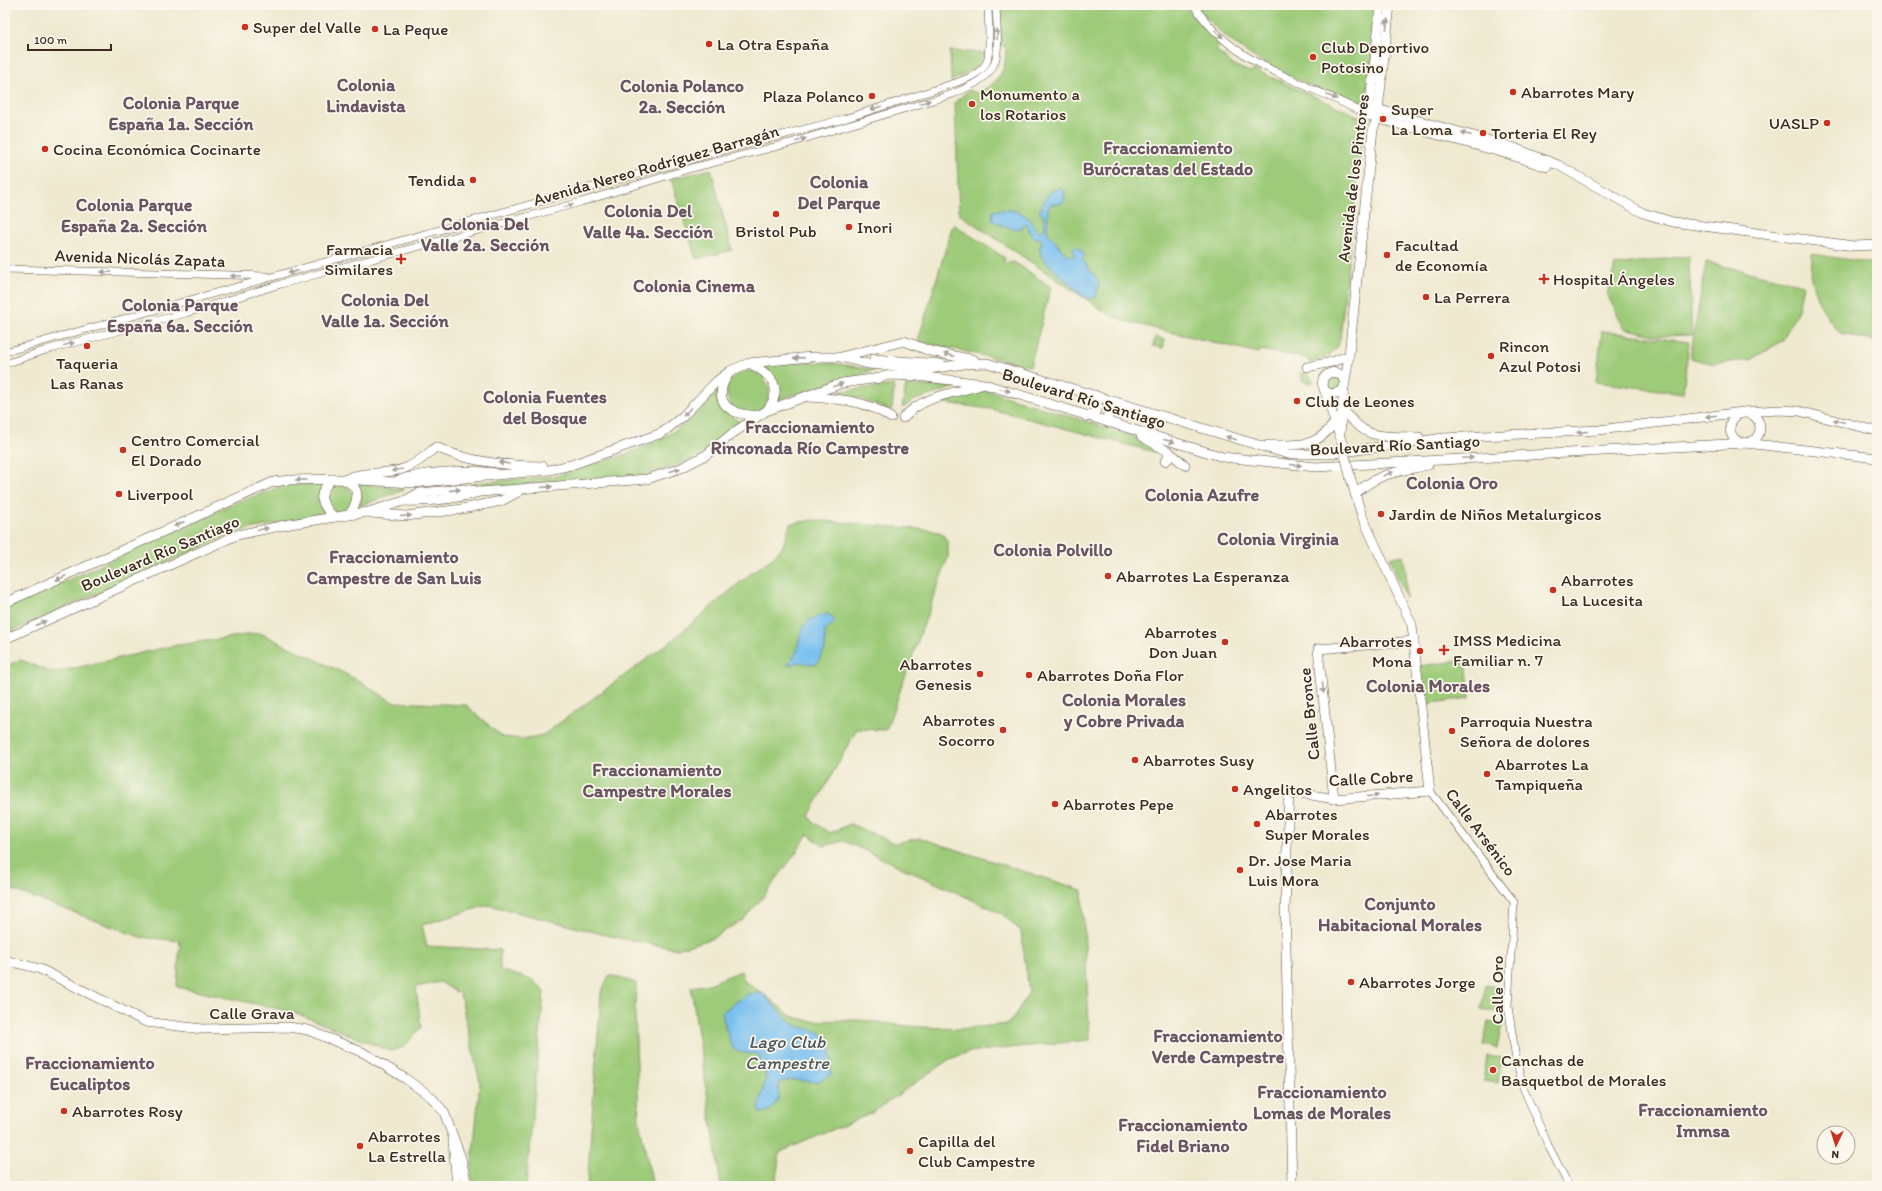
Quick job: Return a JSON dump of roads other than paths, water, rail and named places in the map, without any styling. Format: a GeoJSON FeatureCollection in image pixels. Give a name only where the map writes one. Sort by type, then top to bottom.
{"type":"FeatureCollection","features":[{"type":"Feature","properties":{"kind":"main road","name":"Avenida de los Pintores"},"geometry":{"type":"LineString","coordinates":[[1344,384],[1349,355],[1373,129],[1381,5]]}},
{"type":"Feature","properties":{"kind":"main road","name":"Avenida de los Pintores"},"geometry":{"type":"LineString","coordinates":[[1373,113],[1390,5]]}},
{"type":"Feature","properties":{"kind":"main road"},"geometry":{"type":"LineString","coordinates":[[1373,113],[1508,154],[1558,171],[1568,171],[1643,213],[1673,222],[1854,246],[1877,245]]}},
{"type":"Feature","properties":{"kind":"main road"},"geometry":{"type":"LineString","coordinates":[[840,357],[904,341],[930,351],[987,363]]}},
{"type":"Feature","properties":{"kind":"main road"},"geometry":{"type":"LineString","coordinates":[[1307,367],[1332,362],[1349,355]]}},
{"type":"Feature","properties":{"kind":"main road"},"geometry":{"type":"LineString","coordinates":[[1333,372],[1340,374],[1344,384],[1340,392],[1334,395],[1325,391],[1322,383],[1324,378],[1333,372],[1349,355]]}},
{"type":"Feature","properties":{"kind":"main road","name":"Boulevard Río Santiago"},"geometry":{"type":"LineString","coordinates":[[5,603],[273,482],[336,479],[396,481],[412,476],[482,471],[502,474],[549,470],[571,465],[662,433],[682,418],[717,381],[730,371],[749,363],[804,358],[840,357],[852,359],[868,358],[913,361],[948,366],[987,363],[1288,454],[1329,454],[1444,438],[1577,432],[1743,412],[1780,410],[1799,411],[1877,431]]}},
{"type":"Feature","properties":{"kind":"main road"},"geometry":{"type":"LineString","coordinates":[[730,371],[722,387],[725,404],[730,410],[744,416],[762,413],[773,402],[775,393],[773,381],[765,372],[749,363]]}},
{"type":"Feature","properties":{"kind":"main road","name":"Boulevard Río Santiago"},"geometry":{"type":"LineString","coordinates":[[5,639],[238,535],[368,512],[404,501],[419,493],[464,489],[480,492],[647,479],[681,468],[706,455],[733,433],[762,413],[842,383],[880,378],[887,375],[984,384],[1223,458],[1274,464],[1316,467],[1745,443],[1877,458]]}},
{"type":"Feature","properties":{"kind":"main road"},"geometry":{"type":"LineString","coordinates":[[903,418],[925,401],[984,384]]}},
{"type":"Feature","properties":{"kind":"main road","name":"Calle Arsénico"},"geometry":{"type":"LineString","coordinates":[[1341,439],[1344,384]]}},
{"type":"Feature","properties":{"kind":"main road","name":"Calle Arsénico"},"geometry":{"type":"LineString","coordinates":[[1325,391],[1341,439],[1362,516],[1412,625],[1430,792]]}},
{"type":"Feature","properties":{"kind":"main road"},"geometry":{"type":"LineString","coordinates":[[1087,417],[1098,407],[1095,395]]}},
{"type":"Feature","properties":{"kind":"main road"},"geometry":{"type":"LineString","coordinates":[[805,397],[859,402],[880,410],[891,418]]}},
{"type":"Feature","properties":{"kind":"main road"},"geometry":{"type":"LineString","coordinates":[[1109,423],[1107,418],[1108,411],[1110,406],[1115,402]]}},
{"type":"Feature","properties":{"kind":"main road"},"geometry":{"type":"LineString","coordinates":[[1343,409],[1351,421],[1368,433],[1394,436],[1444,438]]}},
{"type":"Feature","properties":{"kind":"main road"},"geometry":{"type":"LineString","coordinates":[[1743,412],[1752,414],[1757,419],[1760,428],[1757,436],[1745,443],[1735,440],[1730,431],[1732,419],[1743,412]]}},
{"type":"Feature","properties":{"kind":"main road"},"geometry":{"type":"LineString","coordinates":[[1258,446],[1311,444],[1322,437],[1335,422]]}},
{"type":"Feature","properties":{"kind":"main road"},"geometry":{"type":"LineString","coordinates":[[1126,428],[1168,452],[1184,465]]}},
{"type":"Feature","properties":{"kind":"main road"},"geometry":{"type":"LineString","coordinates":[[334,517],[326,509],[321,498],[324,487],[336,479],[363,473],[403,469],[416,462],[436,447],[457,456],[515,465],[571,465]]}},
{"type":"Feature","properties":{"kind":"main road"},"geometry":{"type":"LineString","coordinates":[[1165,461],[1168,459],[1168,452]]}},
{"type":"Feature","properties":{"kind":"main road"},"geometry":{"type":"LineString","coordinates":[[1355,494],[1373,480],[1395,471],[1450,459]]}},
{"type":"Feature","properties":{"kind":"main road"},"geometry":{"type":"LineString","coordinates":[[336,479],[351,483],[357,493],[356,504],[350,514]]}},
{"type":"Feature","properties":{"kind":"main road"},"geometry":{"type":"LineString","coordinates":[[368,512],[406,516],[462,509],[501,501],[525,489]]}},
{"type":"Feature","properties":{"kind":"main road","name":"Calle Bronce"},"geometry":{"type":"LineString","coordinates":[[1334,799],[1318,649],[1414,640]]}},
{"type":"Feature","properties":{"kind":"main road","name":"Calle Cobre"},"geometry":{"type":"LineString","coordinates":[[1292,1186],[1285,910],[1289,791],[1334,799],[1430,792]]}},
{"type":"Feature","properties":{"kind":"main road","name":"Calle Grava"},"geometry":{"type":"LineString","coordinates":[[5,960],[36,967],[146,1022],[202,1029],[288,1027],[316,1032],[364,1053],[406,1079],[431,1097],[444,1112],[461,1158],[467,1186]]}},
{"type":"Feature","properties":{"kind":"main road","name":"Calle Grava"},"geometry":{"type":"LineString","coordinates":[[5,965],[47,973]]}},
{"type":"Feature","properties":{"kind":"main road","name":"Calle Grava"},"geometry":{"type":"LineString","coordinates":[[453,1135],[457,1186]]}},
{"type":"Feature","properties":{"kind":"street","name":"Avenida Nereo Rodríguez Barragán"},"geometry":{"type":"LineString","coordinates":[[5,352],[717,152],[844,119],[967,78],[980,70],[988,61],[988,5]]}},
{"type":"Feature","properties":{"kind":"street","name":"Avenida Nereo Rodríguez Barragán"},"geometry":{"type":"LineString","coordinates":[[5,364],[54,348],[779,146],[950,95],[967,88],[987,76],[996,62],[998,49],[996,5]]}},
{"type":"Feature","properties":{"kind":"street"},"geometry":{"type":"LineString","coordinates":[[1194,5],[1200,15],[1240,53],[1283,76],[1373,113]]}},
{"type":"Feature","properties":{"kind":"street"},"geometry":{"type":"LineString","coordinates":[[779,137],[779,146]]}},
{"type":"Feature","properties":{"kind":"street","name":"Avenida Nicolás Zapata"},"geometry":{"type":"LineString","coordinates":[[5,269],[275,276]]}},
{"type":"Feature","properties":{"kind":"street","name":"Calle Arsénico"},"geometry":{"type":"LineString","coordinates":[[1430,792],[1514,902]]}},
{"type":"Feature","properties":{"kind":"street","name":"Calle Oro"},"geometry":{"type":"LineString","coordinates":[[1514,902],[1508,1006],[1516,1059],[1523,1087],[1548,1145],[1570,1186]]}},
{"type":"Feature","properties":{"kind":"water"},"geometry":{"type":"Polygon","coordinates":[[[1060,188],[1064,190],[1065,200],[1061,204],[1051,204],[1048,209],[1047,232],[1067,255],[1074,256],[1073,248],[1076,245],[1085,255],[1082,259],[1099,282],[1096,297],[1086,299],[1042,258],[1039,247],[1042,243],[1040,238],[1034,238],[1029,232],[1028,226],[1024,224],[1023,228],[1011,228],[1003,226],[992,220],[993,211],[1007,210],[1017,212],[1026,216],[1039,232],[1045,228],[1043,215],[1039,211],[1046,197],[1051,191],[1060,188]]]}},
{"type":"Feature","properties":{"kind":"water"},"geometry":{"type":"Polygon","coordinates":[[[829,614],[835,621],[825,632],[825,649],[816,665],[798,662],[787,666],[796,652],[800,635],[805,625],[814,618],[829,614]]]}},
{"type":"Feature","properties":{"kind":"water","name":"Lago Club Campestre"},"geometry":{"type":"Polygon","coordinates":[[[762,993],[787,1019],[797,1026],[820,1032],[831,1047],[831,1075],[817,1082],[793,1080],[780,1082],[778,1090],[779,1097],[772,1108],[767,1112],[760,1113],[759,1108],[766,1076],[758,1054],[740,1052],[733,1048],[722,1012],[748,994],[762,993]]]}},
{"type":"Feature","properties":{"kind":"place","name":"Super del Valle"},"geometry":{"type":"Point","coordinates":[245,27]}},
{"type":"Feature","properties":{"kind":"place","name":"La Peque"},"geometry":{"type":"Point","coordinates":[375,29]}},
{"type":"Feature","properties":{"kind":"place","name":"La Otra España"},"geometry":{"type":"Point","coordinates":[709,44]}},
{"type":"Feature","properties":{"kind":"place","name":"Club Deportivo Potosino"},"geometry":{"type":"Point","coordinates":[1313,57]}},
{"type":"Feature","properties":{"kind":"place","name":"Abarrotes Mary"},"geometry":{"type":"Point","coordinates":[1513,92]}},
{"type":"Feature","properties":{"kind":"place","name":"Plaza Polanco"},"geometry":{"type":"Point","coordinates":[872,96]}},
{"type":"Feature","properties":{"kind":"place","name":"Monumento a los Rotarios"},"geometry":{"type":"Point","coordinates":[972,104]}},
{"type":"Feature","properties":{"kind":"place","name":"Super La Loma"},"geometry":{"type":"Point","coordinates":[1383,119]}},
{"type":"Feature","properties":{"kind":"place","name":"UASLP"},"geometry":{"type":"Point","coordinates":[1827,123]}},
{"type":"Feature","properties":{"kind":"place","name":"Torteria El Rey"},"geometry":{"type":"Point","coordinates":[1483,133]}},
{"type":"Feature","properties":{"kind":"place","name":"Cocina Económica Cocinarte"},"geometry":{"type":"Point","coordinates":[45,149]}},
{"type":"Feature","properties":{"kind":"place","name":"Tendida"},"geometry":{"type":"Point","coordinates":[473,180]}},
{"type":"Feature","properties":{"kind":"place","name":"Bristol Pub"},"geometry":{"type":"Point","coordinates":[776,214]}},
{"type":"Feature","properties":{"kind":"place","name":"Inori"},"geometry":{"type":"Point","coordinates":[849,227]}},
{"type":"Feature","properties":{"kind":"place","name":"Facultad de Economía"},"geometry":{"type":"Point","coordinates":[1387,255]}},
{"type":"Feature","properties":{"kind":"place","name":"Farmacia Similares"},"geometry":{"type":"Point","coordinates":[401,259]}},
{"type":"Feature","properties":{"kind":"place","name":"Hospital Ángeles"},"geometry":{"type":"Point","coordinates":[1544,279]}},
{"type":"Feature","properties":{"kind":"place","name":"La Perrera"},"geometry":{"type":"Point","coordinates":[1426,297]}},
{"type":"Feature","properties":{"kind":"place","name":"Taqueria Las Ranas"},"geometry":{"type":"Point","coordinates":[87,346]}},
{"type":"Feature","properties":{"kind":"place","name":"Rincon Azul Potosi"},"geometry":{"type":"Point","coordinates":[1491,356]}},
{"type":"Feature","properties":{"kind":"place","name":"Club de Leones"},"geometry":{"type":"Point","coordinates":[1297,401]}},
{"type":"Feature","properties":{"kind":"place","name":"Centro Comercial El Dorado"},"geometry":{"type":"Point","coordinates":[123,450]}},
{"type":"Feature","properties":{"kind":"place","name":"Liverpool"},"geometry":{"type":"Point","coordinates":[119,494]}},
{"type":"Feature","properties":{"kind":"place","name":"Jardin de Niños Metalurgicos"},"geometry":{"type":"Point","coordinates":[1381,514]}},
{"type":"Feature","properties":{"kind":"place","name":"Abarrotes La Esperanza"},"geometry":{"type":"Point","coordinates":[1108,576]}},
{"type":"Feature","properties":{"kind":"place","name":"Abarrotes La Lucesita"},"geometry":{"type":"Point","coordinates":[1553,590]}},
{"type":"Feature","properties":{"kind":"place","name":"Abarrotes Don Juan"},"geometry":{"type":"Point","coordinates":[1225,642]}},
{"type":"Feature","properties":{"kind":"place","name":"IMSS Medicina Familiar n. 7"},"geometry":{"type":"Point","coordinates":[1444,650]}},
{"type":"Feature","properties":{"kind":"place","name":"Abarrotes Mona"},"geometry":{"type":"Point","coordinates":[1420,651]}},
{"type":"Feature","properties":{"kind":"place","name":"Abarrotes Genesis"},"geometry":{"type":"Point","coordinates":[980,674]}},
{"type":"Feature","properties":{"kind":"place","name":"Abarrotes Doña Flor"},"geometry":{"type":"Point","coordinates":[1029,675]}},
{"type":"Feature","properties":{"kind":"place","name":"Abarrotes Socorro"},"geometry":{"type":"Point","coordinates":[1003,730]}},
{"type":"Feature","properties":{"kind":"place","name":"Parroquia Nuestra Señora de dolores"},"geometry":{"type":"Point","coordinates":[1452,731]}},
{"type":"Feature","properties":{"kind":"place","name":"Abarrotes Susy"},"geometry":{"type":"Point","coordinates":[1135,760]}},
{"type":"Feature","properties":{"kind":"place","name":"Abarrotes La Tampiqueña"},"geometry":{"type":"Point","coordinates":[1487,774]}},
{"type":"Feature","properties":{"kind":"place","name":"Angelitos"},"geometry":{"type":"Point","coordinates":[1235,789]}},
{"type":"Feature","properties":{"kind":"place","name":"Abarrotes Pepe"},"geometry":{"type":"Point","coordinates":[1055,804]}},
{"type":"Feature","properties":{"kind":"place","name":"Abarrotes Super Morales"},"geometry":{"type":"Point","coordinates":[1257,824]}},
{"type":"Feature","properties":{"kind":"place","name":"Dr. Jose Maria Luis Mora"},"geometry":{"type":"Point","coordinates":[1240,870]}},
{"type":"Feature","properties":{"kind":"place","name":"Abarrotes Jorge"},"geometry":{"type":"Point","coordinates":[1351,982]}},
{"type":"Feature","properties":{"kind":"place","name":"Canchas de Basquetbol de Morales"},"geometry":{"type":"Point","coordinates":[1493,1070]}},
{"type":"Feature","properties":{"kind":"place","name":"Abarrotes Rosy"},"geometry":{"type":"Point","coordinates":[64,1111]}},
{"type":"Feature","properties":{"kind":"place","name":"Abarrotes La Estrella"},"geometry":{"type":"Point","coordinates":[360,1146]}},
{"type":"Feature","properties":{"kind":"place","name":"Capilla del Club Campestre"},"geometry":{"type":"Point","coordinates":[910,1151]}},
{"type":"Feature","properties":{"kind":"district","name":"Colonia Lindavista"},"geometry":{"type":"Point","coordinates":[366,95]}},
{"type":"Feature","properties":{"kind":"district","name":"Colonia Polanco 2a. Sección"},"geometry":{"type":"Point","coordinates":[682,96]}},
{"type":"Feature","properties":{"kind":"district","name":"Colonia Parque España 1a. Sección"},"geometry":{"type":"Point","coordinates":[181,113]}},
{"type":"Feature","properties":{"kind":"district","name":"Fraccionamiento Burócratas del Estado"},"geometry":{"type":"Point","coordinates":[1168,158]}},
{"type":"Feature","properties":{"kind":"district","name":"Colonia Del Parque"},"geometry":{"type":"Point","coordinates":[839,192]}},
{"type":"Feature","properties":{"kind":"district","name":"Colonia Parque España 2a. Sección"},"geometry":{"type":"Point","coordinates":[134,215]}},
{"type":"Feature","properties":{"kind":"district","name":"Colonia Del Valle 4a. Sección"},"geometry":{"type":"Point","coordinates":[648,221]}},
{"type":"Feature","properties":{"kind":"district","name":"Colonia Del Valle 2a. Sección"},"geometry":{"type":"Point","coordinates":[485,234]}},
{"type":"Feature","properties":{"kind":"district","name":"Colonia Cinema"},"geometry":{"type":"Point","coordinates":[694,286]}},
{"type":"Feature","properties":{"kind":"district","name":"Colonia Del Valle 1a. Sección"},"geometry":{"type":"Point","coordinates":[385,310]}},
{"type":"Feature","properties":{"kind":"district","name":"Colonia Parque España 6a. Sección"},"geometry":{"type":"Point","coordinates":[180,315]}},
{"type":"Feature","properties":{"kind":"district","name":"Colonia Fuentes del Bosque"},"geometry":{"type":"Point","coordinates":[545,407]}},
{"type":"Feature","properties":{"kind":"district","name":"Fraccionamiento Rinconada Río Campestre"},"geometry":{"type":"Point","coordinates":[810,437]}},
{"type":"Feature","properties":{"kind":"district","name":"Colonia Oro"},"geometry":{"type":"Point","coordinates":[1452,483]}},
{"type":"Feature","properties":{"kind":"district","name":"Colonia Azufre"},"geometry":{"type":"Point","coordinates":[1202,495]}},
{"type":"Feature","properties":{"kind":"district","name":"Colonia Virginia"},"geometry":{"type":"Point","coordinates":[1278,539]}},
{"type":"Feature","properties":{"kind":"district","name":"Colonia Polvillo"},"geometry":{"type":"Point","coordinates":[1053,550]}},
{"type":"Feature","properties":{"kind":"district","name":"Fraccionamiento Campestre de San Luis"},"geometry":{"type":"Point","coordinates":[394,567]}},
{"type":"Feature","properties":{"kind":"district","name":"Colonia Morales"},"geometry":{"type":"Point","coordinates":[1428,686]}},
{"type":"Feature","properties":{"kind":"district","name":"Colonia Morales y Cobre Privada"},"geometry":{"type":"Point","coordinates":[1124,710]}},
{"type":"Feature","properties":{"kind":"district","name":"Fraccionamiento Campestre Morales"},"geometry":{"type":"Point","coordinates":[657,780]}},
{"type":"Feature","properties":{"kind":"district","name":"Conjunto Habitacional Morales"},"geometry":{"type":"Point","coordinates":[1400,914]}},
{"type":"Feature","properties":{"kind":"district","name":"Fraccionamiento Verde Campestre"},"geometry":{"type":"Point","coordinates":[1218,1046]}},
{"type":"Feature","properties":{"kind":"district","name":"Fraccionamiento Eucaliptos"},"geometry":{"type":"Point","coordinates":[90,1073]}},
{"type":"Feature","properties":{"kind":"district","name":"Fraccionamiento Lomas de Morales"},"geometry":{"type":"Point","coordinates":[1322,1102]}},
{"type":"Feature","properties":{"kind":"district","name":"Fraccionamiento Immsa"},"geometry":{"type":"Point","coordinates":[1703,1120]}},
{"type":"Feature","properties":{"kind":"district","name":"Fraccionamiento Fidel Briano"},"geometry":{"type":"Point","coordinates":[1183,1135]}}]}
